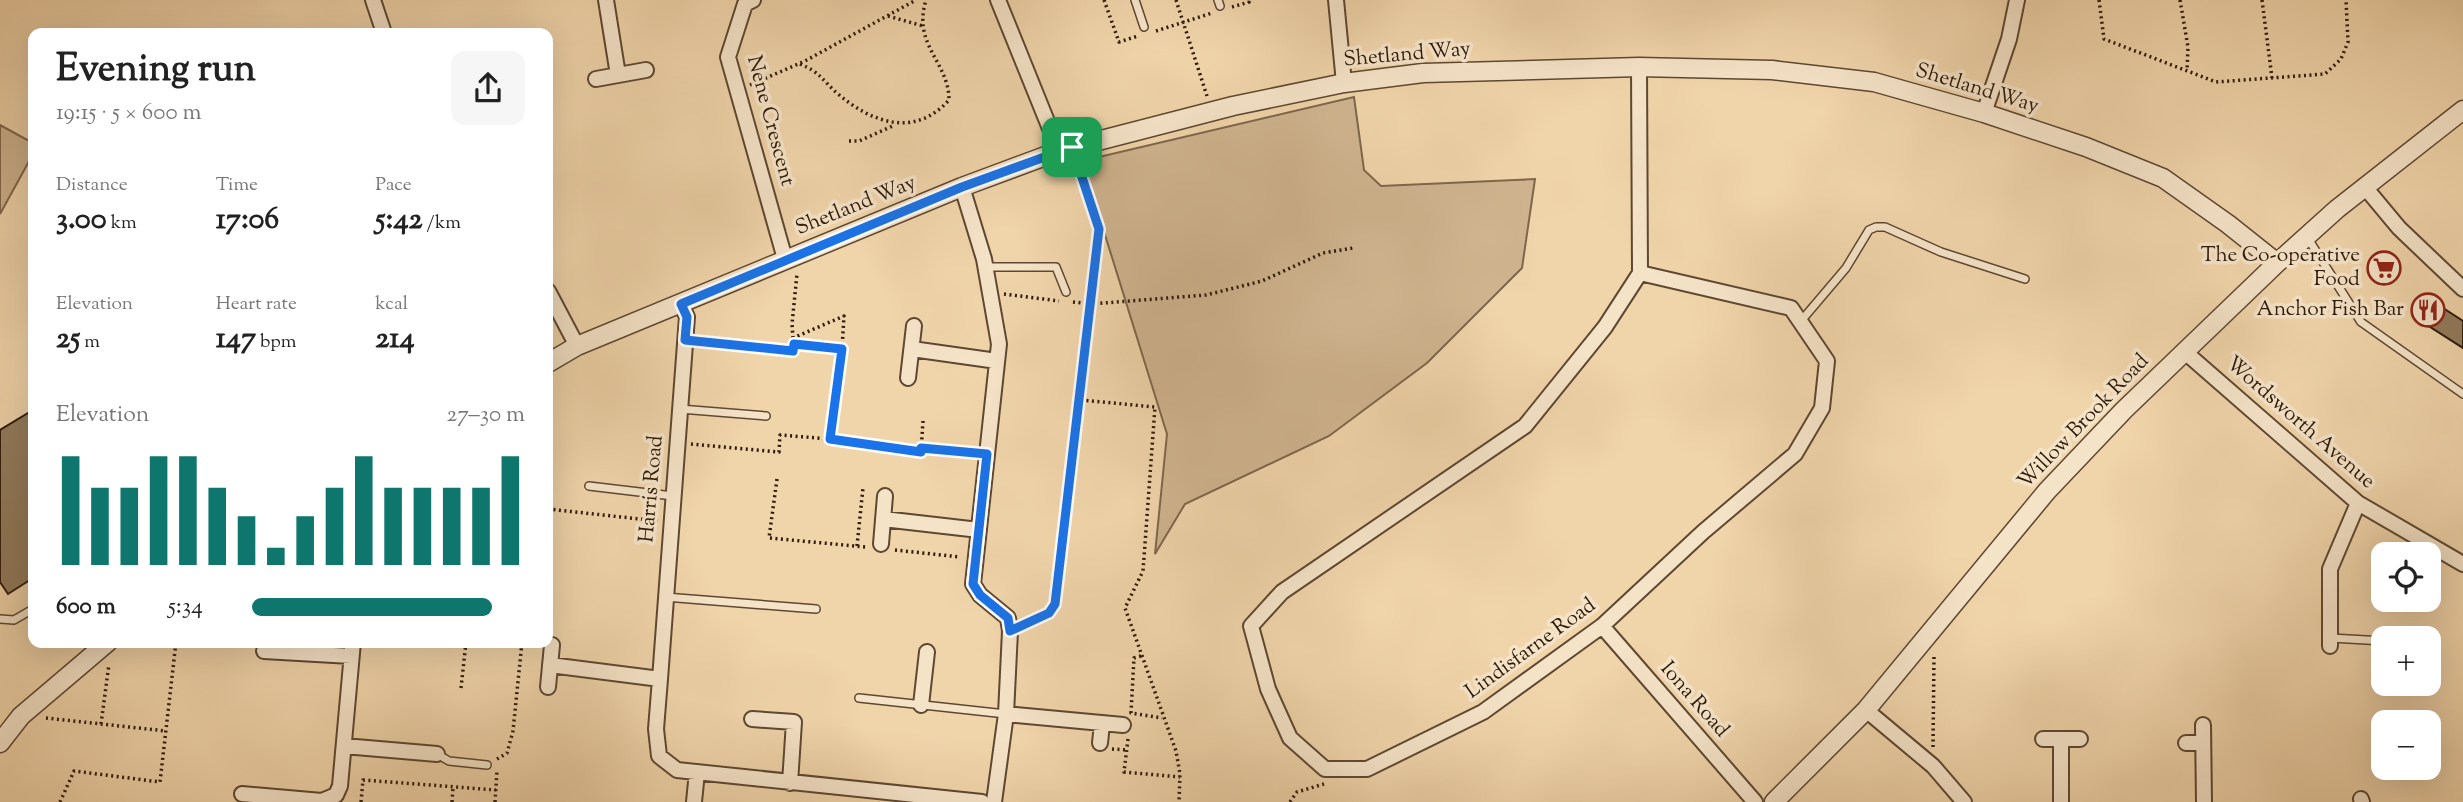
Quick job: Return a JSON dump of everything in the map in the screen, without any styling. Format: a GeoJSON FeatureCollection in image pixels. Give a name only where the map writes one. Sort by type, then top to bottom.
{"type":"FeatureCollection","features":[{"type":"Feature","properties":{"kind":"street"},"geometry":{"type":"LineString","coordinates":[[373,0],[382,28]]}},
{"type":"Feature","properties":{"kind":"street"},"geometry":{"type":"LineString","coordinates":[[606,0],[618,75]]}},
{"type":"Feature","properties":{"kind":"street","name":"Nene Crescent"},"geometry":{"type":"LineString","coordinates":[[753,0],[745,4],[728,57],[789,258]]}},
{"type":"Feature","properties":{"kind":"street"},"geometry":{"type":"LineString","coordinates":[[998,0],[1066,149]]}},
{"type":"Feature","properties":{"kind":"street"},"geometry":{"type":"LineString","coordinates":[[1336,0],[1344,83]]}},
{"type":"Feature","properties":{"kind":"street"},"geometry":{"type":"LineString","coordinates":[[1984,113],[2009,39],[2017,0]]}},
{"type":"Feature","properties":{"kind":"street"},"geometry":{"type":"LineString","coordinates":[[1639,67],[1640,273]]}},
{"type":"Feature","properties":{"kind":"street","name":"Shetland Way"},"geometry":{"type":"LineString","coordinates":[[553,360],[578,346],[789,258],[962,187],[1066,149],[1212,112],[1344,83],[1423,73],[1639,67],[1772,70],[1874,82],[1984,113],[2086,147],[2163,178],[2228,223],[2277,263]]}},
{"type":"Feature","properties":{"kind":"street"},"geometry":{"type":"LineString","coordinates":[[596,79],[646,70]]}},
{"type":"Feature","properties":{"kind":"street","name":"Willow Brook Road"},"geometry":{"type":"LineString","coordinates":[[1774,802],[1866,710],[2047,491],[2124,410],[2277,263],[2364,187],[2463,110]]}},
{"type":"Feature","properties":{"kind":"street"},"geometry":{"type":"LineString","coordinates":[[962,187],[985,267],[999,344],[973,584],[980,595],[1008,618],[1010,631],[1006,713],[994,802]]}},
{"type":"Feature","properties":{"kind":"street"},"geometry":{"type":"LineString","coordinates":[[2364,187],[2399,228],[2463,289]]}},
{"type":"Feature","properties":{"kind":"street","name":"Lindisfarne Road"},"geometry":{"type":"LineString","coordinates":[[1640,273],[1791,308],[1800,322],[1827,361],[1822,408],[1795,454],[1703,532],[1602,626],[1483,712],[1367,769],[1325,769],[1290,738],[1268,689],[1251,626],[1282,592],[1525,426],[1605,327],[1640,273]]}},
{"type":"Feature","properties":{"kind":"street"},"geometry":{"type":"LineString","coordinates":[[553,299],[578,346]]}},
{"type":"Feature","properties":{"kind":"street","name":"Harris Road"},"geometry":{"type":"LineString","coordinates":[[681,304],[687,317],[664,597],[656,729],[659,756],[677,770],[982,802]]}},
{"type":"Feature","properties":{"kind":"street"},"geometry":{"type":"LineString","coordinates":[[908,378],[914,327]]}},
{"type":"Feature","properties":{"kind":"street"},"geometry":{"type":"LineString","coordinates":[[912,349],[997,361]]}},
{"type":"Feature","properties":{"kind":"street","name":"Wordsworth Avenue"},"geometry":{"type":"LineString","coordinates":[[2185,352],[2358,503],[2463,565]]}},
{"type":"Feature","properties":{"kind":"street"},"geometry":{"type":"LineString","coordinates":[[882,547],[885,496]]}},
{"type":"Feature","properties":{"kind":"street"},"geometry":{"type":"LineString","coordinates":[[2330,642],[2330,569],[2358,503]]}},
{"type":"Feature","properties":{"kind":"street"},"geometry":{"type":"LineString","coordinates":[[883,519],[979,530]]}},
{"type":"Feature","properties":{"kind":"street","name":"Iona Road"},"geometry":{"type":"LineString","coordinates":[[1602,626],[1755,802]]}},
{"type":"Feature","properties":{"kind":"street"},"geometry":{"type":"LineString","coordinates":[[0,743],[21,716],[102,648]]}},
{"type":"Feature","properties":{"kind":"street"},"geometry":{"type":"LineString","coordinates":[[548,687],[552,648]]}},
{"type":"Feature","properties":{"kind":"street"},"geometry":{"type":"LineString","coordinates":[[242,794],[322,801],[336,795],[340,786],[352,649],[264,651]]}},
{"type":"Feature","properties":{"kind":"street"},"geometry":{"type":"LineString","coordinates":[[921,705],[928,652]]}},
{"type":"Feature","properties":{"kind":"street"},"geometry":{"type":"LineString","coordinates":[[550,665],[660,679]]}},
{"type":"Feature","properties":{"kind":"street"},"geometry":{"type":"LineString","coordinates":[[1866,710],[1933,766],[1964,802]]}},
{"type":"Feature","properties":{"kind":"street"},"geometry":{"type":"LineString","coordinates":[[1006,713],[1128,725]]}},
{"type":"Feature","properties":{"kind":"street"},"geometry":{"type":"LineString","coordinates":[[752,719],[794,722],[790,783]]}},
{"type":"Feature","properties":{"kind":"street"},"geometry":{"type":"LineString","coordinates":[[1100,743],[1102,724]]}},
{"type":"Feature","properties":{"kind":"street"},"geometry":{"type":"LineString","coordinates":[[2203,725],[2204,802]]}},
{"type":"Feature","properties":{"kind":"street"},"geometry":{"type":"LineString","coordinates":[[2043,739],[2080,739]]}},
{"type":"Feature","properties":{"kind":"street"},"geometry":{"type":"LineString","coordinates":[[2061,739],[2061,802]]}},
{"type":"Feature","properties":{"kind":"street"},"geometry":{"type":"LineString","coordinates":[[2186,743],[2203,743]]}},
{"type":"Feature","properties":{"kind":"street"},"geometry":{"type":"LineString","coordinates":[[344,746],[437,754]]}},
{"type":"Feature","properties":{"kind":"street"},"geometry":{"type":"LineString","coordinates":[[694,802],[697,772]]}},
{"type":"Feature","properties":{"kind":"lane"},"geometry":{"type":"LineString","coordinates":[[1135,0],[1144,27]]}},
{"type":"Feature","properties":{"kind":"lane"},"geometry":{"type":"LineString","coordinates":[[1800,322],[1846,268],[1870,230],[1876,227],[1885,227],[1941,252],[2025,279]]}},
{"type":"Feature","properties":{"kind":"lane"},"geometry":{"type":"LineString","coordinates":[[2307,237],[2361,322],[2463,394]]}},
{"type":"Feature","properties":{"kind":"lane"},"geometry":{"type":"LineString","coordinates":[[985,267],[1056,267],[1066,292]]}},
{"type":"Feature","properties":{"kind":"lane"},"geometry":{"type":"LineString","coordinates":[[680,409],[766,416]]}},
{"type":"Feature","properties":{"kind":"lane"},"geometry":{"type":"LineString","coordinates":[[589,486],[673,496]]}},
{"type":"Feature","properties":{"kind":"lane"},"geometry":{"type":"LineString","coordinates":[[664,597],[816,609]]}},
{"type":"Feature","properties":{"kind":"lane"},"geometry":{"type":"LineString","coordinates":[[0,619],[14,620],[28,612]]}},
{"type":"Feature","properties":{"kind":"lane"},"geometry":{"type":"LineString","coordinates":[[2330,642],[2371,641]]}},
{"type":"Feature","properties":{"kind":"lane"},"geometry":{"type":"LineString","coordinates":[[859,698],[1006,713]]}},
{"type":"Feature","properties":{"kind":"lane"},"geometry":{"type":"LineString","coordinates":[[437,754],[459,764],[487,765]]}},
{"type":"Feature","properties":{"kind":"path"},"geometry":{"type":"LineString","coordinates":[[737,90],[800,64],[916,0]]}},
{"type":"Feature","properties":{"kind":"path"},"geometry":{"type":"LineString","coordinates":[[849,141],[859,141],[897,124],[917,121],[938,112],[949,100],[942,73],[926,43],[923,26],[926,0]]}},
{"type":"Feature","properties":{"kind":"path"},"geometry":{"type":"LineString","coordinates":[[1104,0],[1119,42],[1249,2],[1248,0]]}},
{"type":"Feature","properties":{"kind":"path"},"geometry":{"type":"LineString","coordinates":[[1176,0],[1212,112]]}},
{"type":"Feature","properties":{"kind":"path"},"geometry":{"type":"LineString","coordinates":[[2099,0],[2104,39],[2216,82],[2325,74],[2341,58],[2348,42],[2346,0]]}},
{"type":"Feature","properties":{"kind":"path"},"geometry":{"type":"LineString","coordinates":[[2180,0],[2188,47],[2187,71]]}},
{"type":"Feature","properties":{"kind":"path"},"geometry":{"type":"LineString","coordinates":[[2262,0],[2272,78]]}},
{"type":"Feature","properties":{"kind":"path"},"geometry":{"type":"LineString","coordinates":[[887,16],[923,26]]}},
{"type":"Feature","properties":{"kind":"path"},"geometry":{"type":"LineString","coordinates":[[800,64],[815,70],[836,92],[860,111],[897,124]]}},
{"type":"Feature","properties":{"kind":"path"},"geometry":{"type":"LineString","coordinates":[[1010,631],[1049,613],[1055,604],[1081,400],[1099,229],[1066,149]]}},
{"type":"Feature","properties":{"kind":"path"},"geometry":{"type":"LineString","coordinates":[[991,293],[1091,304],[1206,295],[1262,281],[1323,253],[1353,248]]}},
{"type":"Feature","properties":{"kind":"path"},"geometry":{"type":"LineString","coordinates":[[685,340],[793,351],[792,324],[798,267],[789,258]]}},
{"type":"Feature","properties":{"kind":"path"},"geometry":{"type":"LineString","coordinates":[[793,338],[844,316],[830,439]]}},
{"type":"Feature","properties":{"kind":"path"},"geometry":{"type":"LineString","coordinates":[[794,344],[842,349]]}},
{"type":"Feature","properties":{"kind":"path"},"geometry":{"type":"LineString","coordinates":[[1081,400],[1155,407],[1143,571],[1125,608],[1176,751],[1180,777],[1179,802]]}},
{"type":"Feature","properties":{"kind":"path"},"geometry":{"type":"LineString","coordinates":[[677,443],[779,452],[780,435],[921,452],[923,421]]}},
{"type":"Feature","properties":{"kind":"path"},"geometry":{"type":"LineString","coordinates":[[921,448],[987,454]]}},
{"type":"Feature","properties":{"kind":"path"},"geometry":{"type":"LineString","coordinates":[[777,480],[769,538],[882,547],[976,559]]}},
{"type":"Feature","properties":{"kind":"path"},"geometry":{"type":"LineString","coordinates":[[857,546],[863,488]]}},
{"type":"Feature","properties":{"kind":"path"},"geometry":{"type":"LineString","coordinates":[[553,510],[670,522]]}},
{"type":"Feature","properties":{"kind":"path"},"geometry":{"type":"LineString","coordinates":[[1933,766],[1934,629]]}},
{"type":"Feature","properties":{"kind":"path"},"geometry":{"type":"LineString","coordinates":[[102,724],[109,662],[105,648]]}},
{"type":"Feature","properties":{"kind":"path"},"geometry":{"type":"LineString","coordinates":[[60,802],[74,771],[160,782],[175,648]]}},
{"type":"Feature","properties":{"kind":"path"},"geometry":{"type":"LineString","coordinates":[[461,688],[465,648]]}},
{"type":"Feature","properties":{"kind":"path"},"geometry":{"type":"LineString","coordinates":[[487,765],[507,753],[513,731],[521,648]]}},
{"type":"Feature","properties":{"kind":"path"},"geometry":{"type":"LineString","coordinates":[[1141,656],[1133,658],[1124,772],[1180,777]]}},
{"type":"Feature","properties":{"kind":"path"},"geometry":{"type":"LineString","coordinates":[[29,709],[45,718],[166,731]]}},
{"type":"Feature","properties":{"kind":"path"},"geometry":{"type":"LineString","coordinates":[[1128,725],[1162,718]]}},
{"type":"Feature","properties":{"kind":"path"},"geometry":{"type":"LineString","coordinates":[[495,802],[498,759]]}},
{"type":"Feature","properties":{"kind":"path"},"geometry":{"type":"LineString","coordinates":[[361,802],[363,780],[496,790]]}},
{"type":"Feature","properties":{"kind":"path"},"geometry":{"type":"LineString","coordinates":[[452,802],[453,787]]}},
{"type":"Feature","properties":{"kind":"shaded area"},"geometry":{"type":"Polygon","coordinates":[[[1354,97],[1364,170],[1381,186],[1535,179],[1522,268],[1427,363],[1329,436],[1185,504],[1155,554],[1167,434],[1082,161],[1354,97]]]}},
{"type":"Feature","properties":{"kind":"shaded area"},"geometry":{"type":"Polygon","coordinates":[[[0,125],[28,140],[28,163],[0,214],[0,125]]]}},
{"type":"Feature","properties":{"kind":"building"},"geometry":{"type":"Polygon","coordinates":[[[2426,297],[2463,321],[2463,348],[2413,316],[2426,297]]]}},
{"type":"Feature","properties":{"kind":"building"},"geometry":{"type":"Polygon","coordinates":[[[28,413],[28,581],[8,594],[0,582],[0,430],[28,413]]]}},
{"type":"Feature","properties":{"kind":"place","name":"The Co-operative Food"},"geometry":{"type":"Point","coordinates":[2384,268]}},
{"type":"Feature","properties":{"kind":"place","name":"Anchor Fish Bar"},"geometry":{"type":"Point","coordinates":[2428,310]}},
{"type":"Feature","properties":{"kind":"route"},"geometry":{"type":"LineString","coordinates":[[1072,147],[1099,229],[1055,604],[1049,613],[1010,631],[1008,618],[980,595],[973,584],[987,454],[921,448],[921,452],[830,439],[842,349],[794,344],[793,351],[685,340],[687,317],[681,304],[785,258],[962,187],[1072,147]]}}]}
